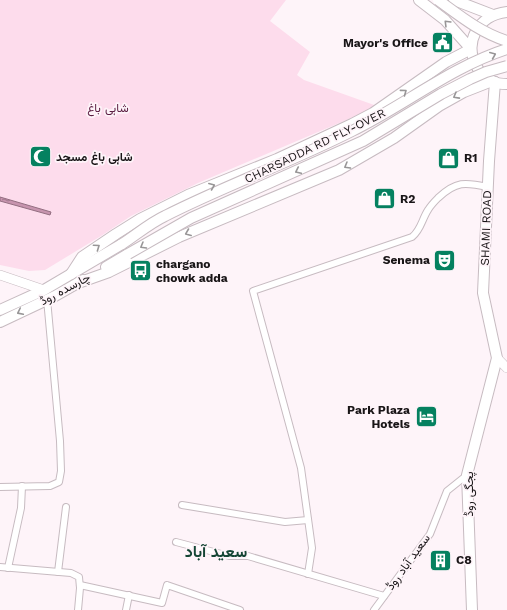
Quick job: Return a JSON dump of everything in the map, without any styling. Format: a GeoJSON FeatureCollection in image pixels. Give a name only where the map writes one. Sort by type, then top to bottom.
{"type":"FeatureCollection","features":[{"type":"Feature","properties":{"kind":"main road"},"geometry":{"type":"LineString","coordinates":[[419,0],[445,20],[471,49]]}},
{"type":"Feature","properties":{"kind":"main road"},"geometry":{"type":"LineString","coordinates":[[438,0],[474,26],[507,41]]}},
{"type":"Feature","properties":{"kind":"main road"},"geometry":{"type":"LineString","coordinates":[[454,0],[493,15]]}},
{"type":"Feature","properties":{"kind":"main road"},"geometry":{"type":"LineString","coordinates":[[507,12],[493,15],[481,23],[474,35],[471,49],[474,62],[481,73],[494,82],[507,84]]}},
{"type":"Feature","properties":{"kind":"main road"},"geometry":{"type":"LineString","coordinates":[[71,274],[82,257],[140,220],[188,195],[277,159],[352,124],[385,106],[446,62],[471,49]]}},
{"type":"Feature","properties":{"kind":"main road","name":"CHARSADDA RD FLY-OVER"},"geometry":{"type":"LineString","coordinates":[[122,244],[164,216],[353,131],[447,76],[464,67],[507,49]]}},
{"type":"Feature","properties":{"kind":"main road","name":"CHARSADDA RD FLY-OVER"},"geometry":{"type":"LineString","coordinates":[[128,254],[191,218],[363,141],[441,94],[470,79],[486,72],[507,66]]}},
{"type":"Feature","properties":{"kind":"main road"},"geometry":{"type":"LineString","coordinates":[[78,283],[109,272],[178,237],[339,170],[394,138],[439,106],[464,92],[494,82]]}},
{"type":"Feature","properties":{"kind":"main road","name":"SHAMI ROAD"},"geometry":{"type":"LineString","coordinates":[[494,82],[483,293],[497,358]]}},
{"type":"Feature","properties":{"kind":"main road","name":"چارسدہ روڈ"},"geometry":{"type":"LineString","coordinates":[[0,322],[49,295],[71,274],[122,244]]}},
{"type":"Feature","properties":{"kind":"main road","name":"چارسدہ روڈ"},"geometry":{"type":"LineString","coordinates":[[0,310],[49,295],[78,283],[128,254]]}},
{"type":"Feature","properties":{"kind":"main road","name":"پجگی روڈ"},"geometry":{"type":"LineString","coordinates":[[472,610],[467,475],[497,358]]}},
{"type":"Feature","properties":{"kind":"street"},"geometry":{"type":"LineString","coordinates":[[308,574],[312,548],[301,468],[252,291],[412,237],[418,232],[428,209],[448,188],[472,184],[488,187]]}},
{"type":"Feature","properties":{"kind":"street"},"geometry":{"type":"LineString","coordinates":[[0,275],[49,295],[60,441],[59,482],[50,486],[0,487]]}},
{"type":"Feature","properties":{"kind":"street"},"geometry":{"type":"LineString","coordinates":[[497,358],[507,368]]}},
{"type":"Feature","properties":{"kind":"street","name":"سعید آباد روڈ"},"geometry":{"type":"LineString","coordinates":[[374,610],[430,534],[447,491],[467,475]]}},
{"type":"Feature","properties":{"kind":"street"},"geometry":{"type":"LineString","coordinates":[[8,568],[21,508],[22,486]]}},
{"type":"Feature","properties":{"kind":"street"},"geometry":{"type":"LineString","coordinates":[[182,505],[286,522],[308,520]]}},
{"type":"Feature","properties":{"kind":"street"},"geometry":{"type":"LineString","coordinates":[[58,572],[66,507]]}},
{"type":"Feature","properties":{"kind":"street"},"geometry":{"type":"LineString","coordinates":[[176,542],[229,556],[248,556],[384,596]]}},
{"type":"Feature","properties":{"kind":"street"},"geometry":{"type":"LineString","coordinates":[[0,567],[76,575],[79,577],[80,584],[78,610]]}},
{"type":"Feature","properties":{"kind":"street"},"geometry":{"type":"LineString","coordinates":[[80,584],[162,603],[167,585],[240,610]]}},
{"type":"Feature","properties":{"kind":"street"},"geometry":{"type":"LineString","coordinates":[[126,610],[129,595]]}},
{"type":"Feature","properties":{"kind":"green space","name":"شاہی باغ"},"geometry":{"type":"Polygon","coordinates":[[[0,0],[286,0],[270,21],[310,52],[297,75],[304,80],[377,106],[198,183],[131,216],[45,270],[29,271],[0,265],[0,0]]]}},
{"type":"Feature","properties":{"kind":"water"},"geometry":{"type":"Polygon","coordinates":[[[0,197],[51,212],[50,215],[0,201],[0,197]]]}},
{"type":"Feature","properties":{"kind":"place","name":"Mayor's Office"},"geometry":{"type":"Point","coordinates":[443,43]}},
{"type":"Feature","properties":{"kind":"place","name":"شاہی باغ مسجد"},"geometry":{"type":"Point","coordinates":[40,157]}},
{"type":"Feature","properties":{"kind":"place","name":"R1"},"geometry":{"type":"Point","coordinates":[448,158]}},
{"type":"Feature","properties":{"kind":"place","name":"R2"},"geometry":{"type":"Point","coordinates":[384,199]}},
{"type":"Feature","properties":{"kind":"place","name":"Senema"},"geometry":{"type":"Point","coordinates":[445,260]}},
{"type":"Feature","properties":{"kind":"place","name":"chargano chowk adda"},"geometry":{"type":"Point","coordinates":[140,271]}},
{"type":"Feature","properties":{"kind":"place","name":"Park Plaza Hotels"},"geometry":{"type":"Point","coordinates":[426,417]}},
{"type":"Feature","properties":{"kind":"place","name":"C8"},"geometry":{"type":"Point","coordinates":[440,560]}},
{"type":"Feature","properties":{"kind":"district","name":"سعید آباد"},"geometry":{"type":"Point","coordinates":[216,551]}}]}
